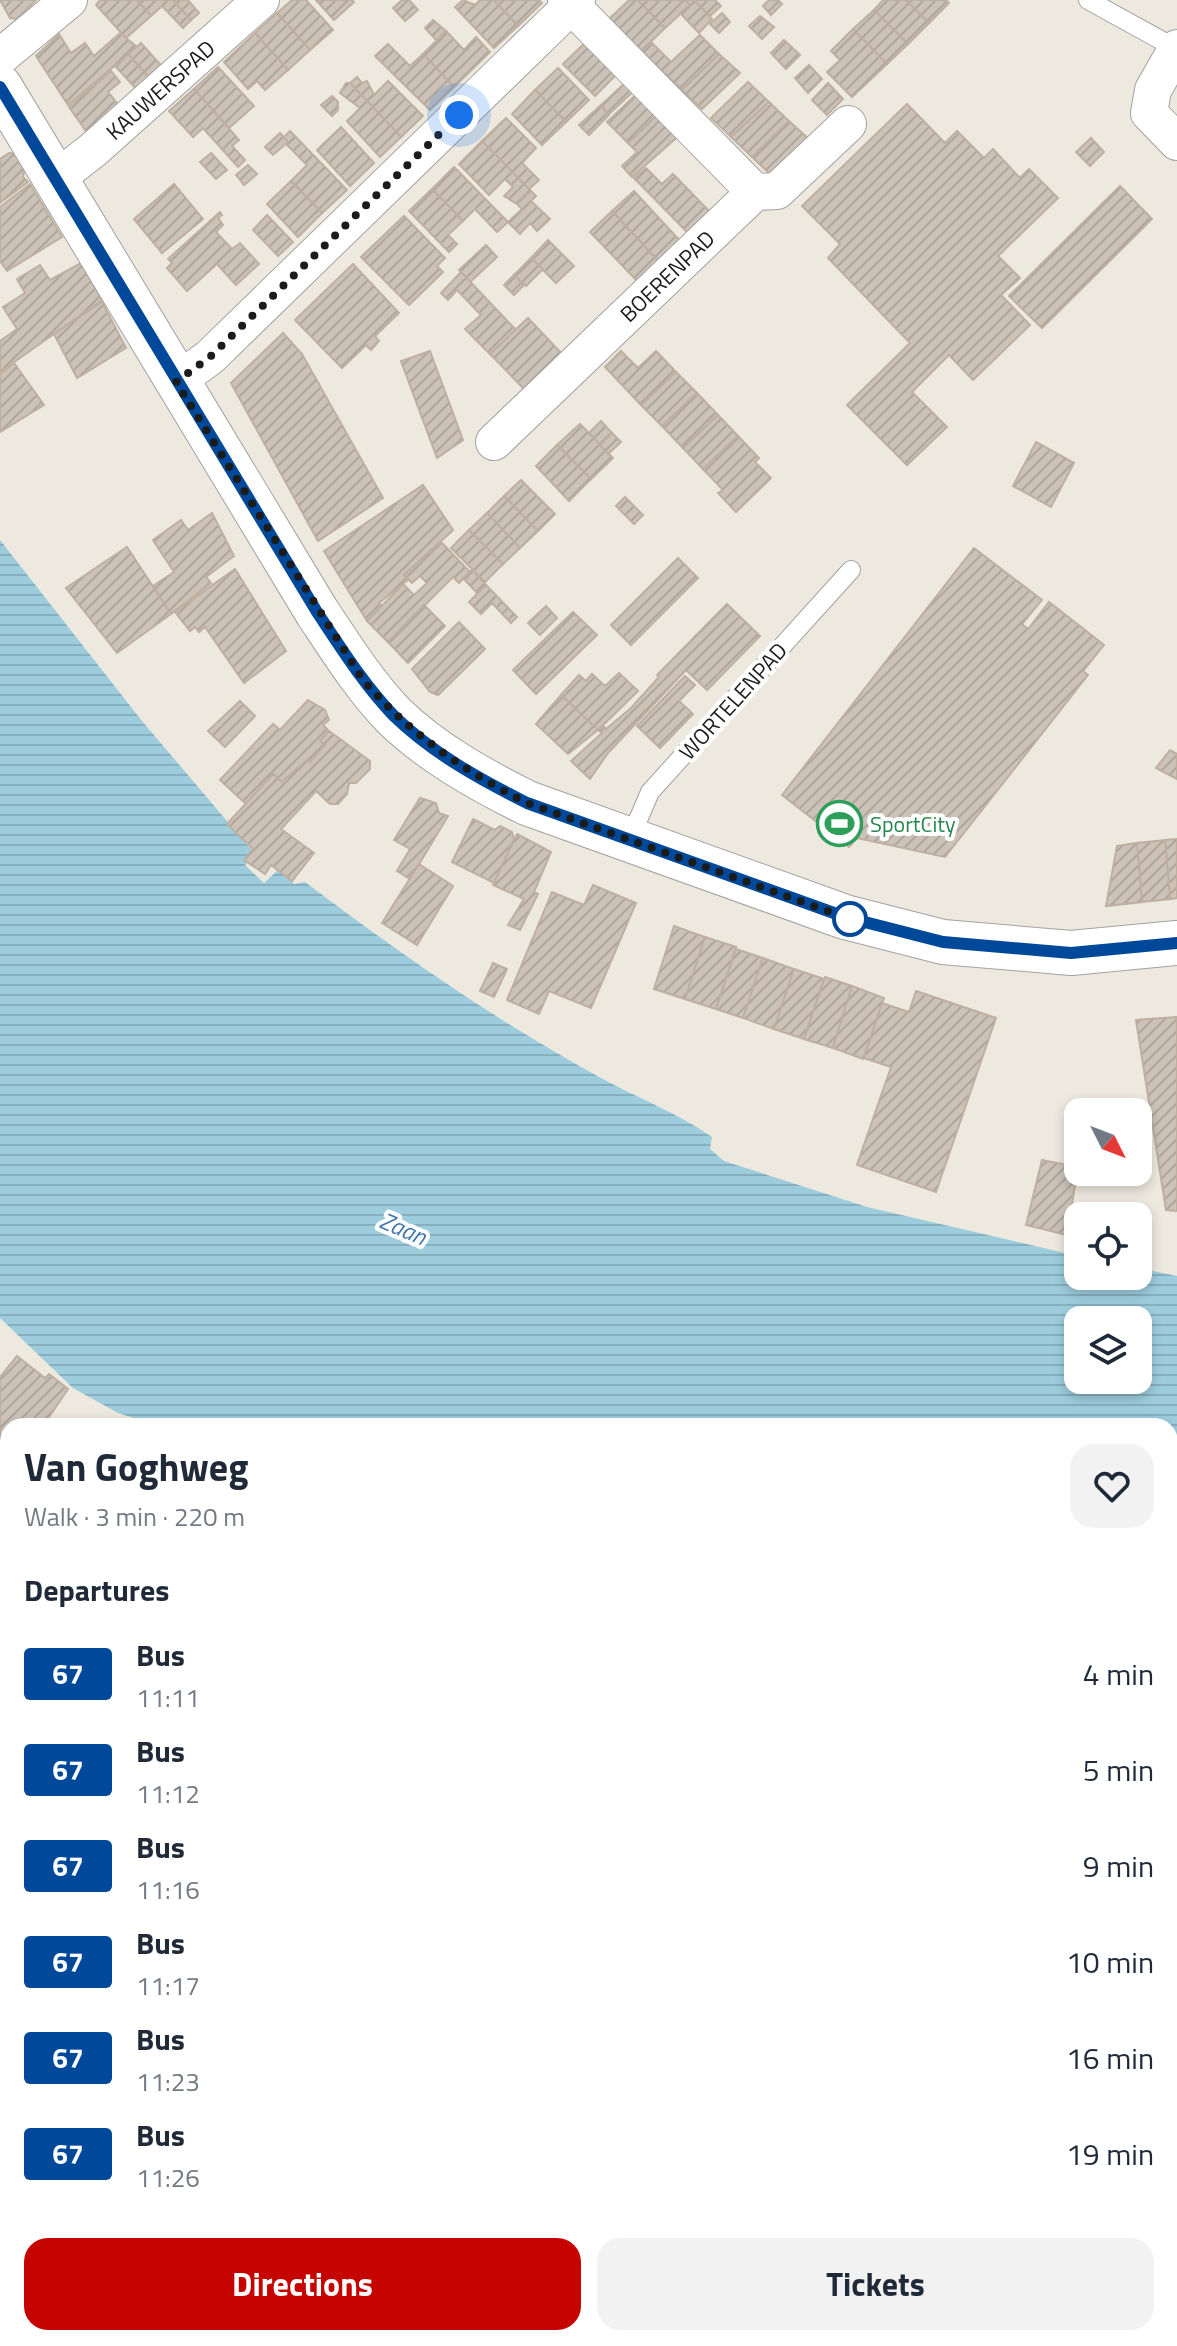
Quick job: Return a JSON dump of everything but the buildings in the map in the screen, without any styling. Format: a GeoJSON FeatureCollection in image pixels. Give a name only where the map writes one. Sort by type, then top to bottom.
{"type":"FeatureCollection","features":[{"type":"Feature","properties":{"kind":"street"},"geometry":{"type":"LineString","coordinates":[[0,57],[69,0]]}},
{"type":"Feature","properties":{"kind":"street","name":"KAUWERSPAD"},"geometry":{"type":"LineString","coordinates":[[57,178],[93,150],[256,2]]}},
{"type":"Feature","properties":{"kind":"street"},"geometry":{"type":"LineString","coordinates":[[176,382],[210,357],[572,2],[755,192]]}},
{"type":"Feature","properties":{"kind":"street"},"geometry":{"type":"LineString","coordinates":[[1177,48],[1153,90],[1149,113],[1177,142]]}},
{"type":"Feature","properties":{"kind":"street"},"geometry":{"type":"LineString","coordinates":[[0,87],[176,382],[317,612],[363,680],[395,717],[482,781],[527,803],[845,917],[943,942],[1071,953],[1177,943]]}},
{"type":"Feature","properties":{"kind":"street","name":"BOERENPAD"},"geometry":{"type":"LineString","coordinates":[[494,442],[755,192],[777,191],[848,124]]}},
{"type":"Feature","properties":{"kind":"lane"},"geometry":{"type":"LineString","coordinates":[[1088,0],[1177,48]]}},
{"type":"Feature","properties":{"kind":"lane","name":"WORTELENPAD"},"geometry":{"type":"LineString","coordinates":[[629,841],[650,792],[851,570]]}},
{"type":"Feature","properties":{"kind":"water","name":"Zaan"},"geometry":{"type":"Polygon","coordinates":[[[0,540],[142,721],[255,854],[245,865],[264,883],[279,869],[294,884],[305,882],[485,1009],[599,1077],[712,1137],[710,1149],[724,1161],[867,1207],[1064,1253],[1064,1290],[1152,1290],[1152,1271],[1177,1276],[1177,1418],[134,1418],[118,1413],[73,1388],[0,1318],[0,540]]]}},
{"type":"Feature","properties":{"kind":"bus line","name":"67"},"geometry":{"type":"LineString","coordinates":[[0,87],[317,612],[363,680],[395,717],[437,750],[482,781],[527,803],[845,917],[943,942],[1034,951],[1102,952],[1177,943]]}},
{"type":"Feature","properties":{"kind":"place","name":"SportCity"},"geometry":{"type":"Point","coordinates":[839,824]}},
{"type":"Feature","properties":{"kind":"route"},"geometry":{"type":"LineString","coordinates":[[459,115],[210,357],[176,382],[317,612],[363,680],[395,717],[482,781],[527,803],[850,919]]}}]}
